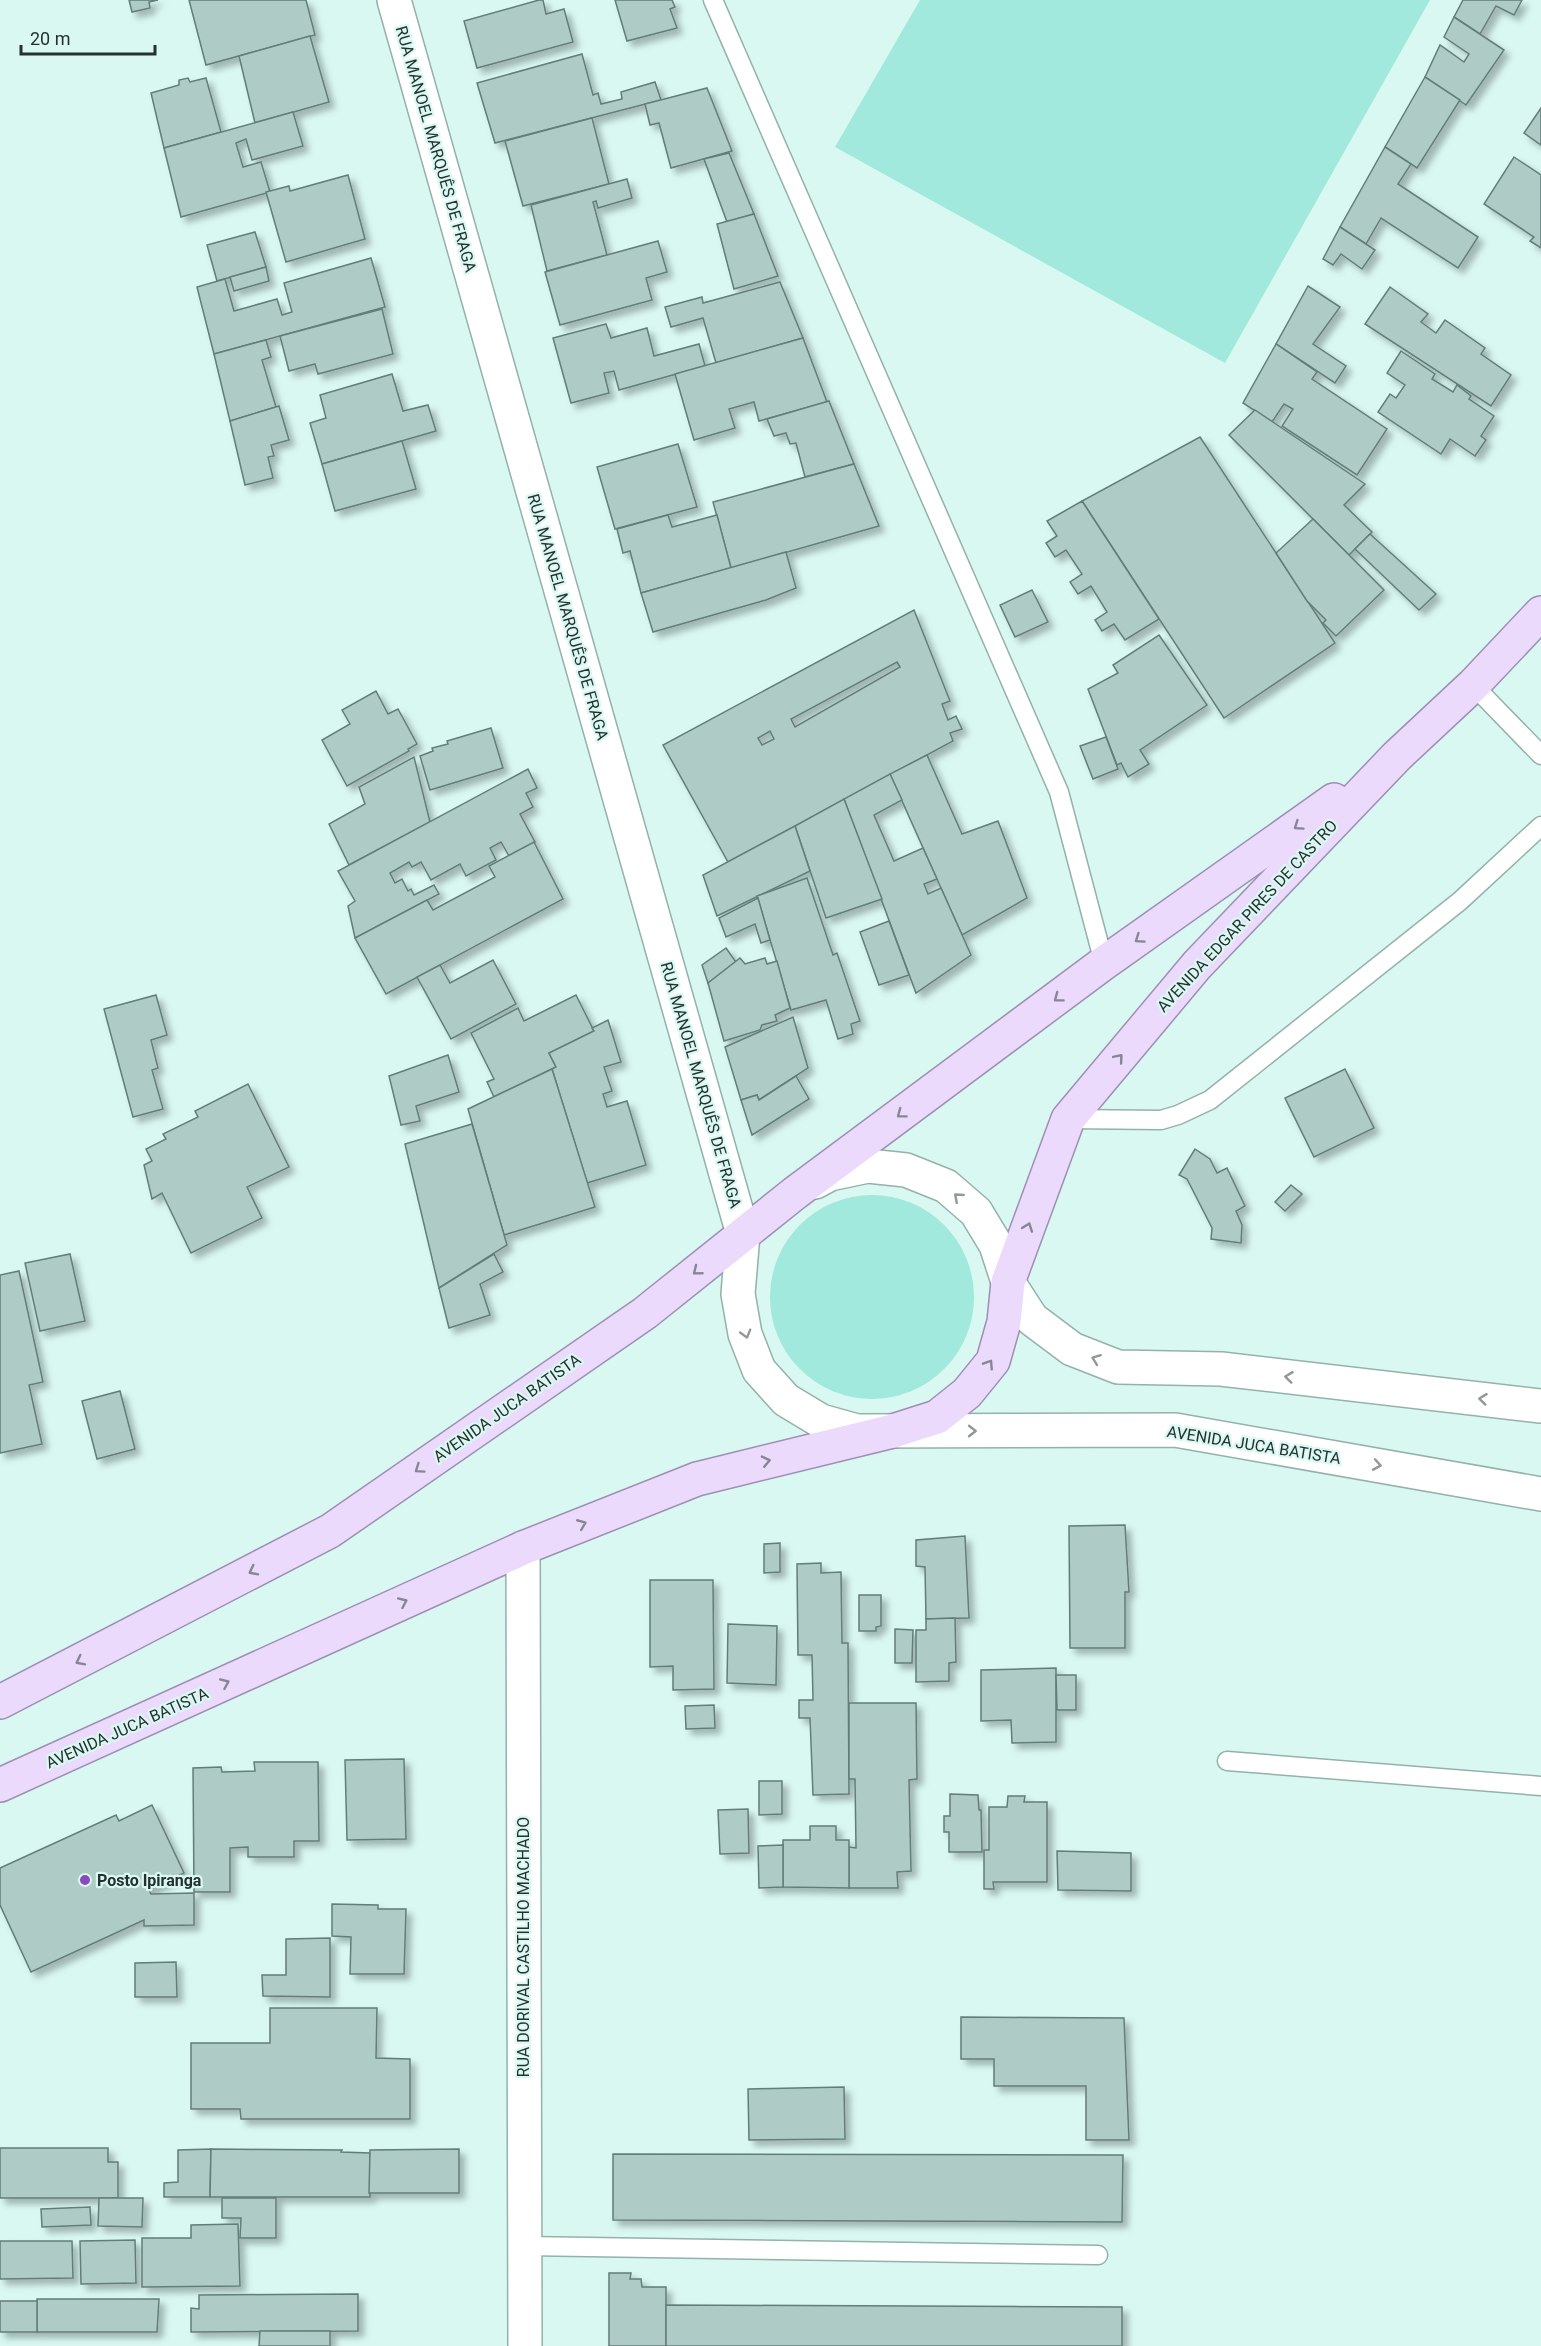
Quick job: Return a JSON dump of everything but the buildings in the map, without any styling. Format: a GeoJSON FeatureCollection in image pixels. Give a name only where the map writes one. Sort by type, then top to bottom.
{"type":"FeatureCollection","features":[{"type":"Feature","properties":{"kind":"main road","name":"AVENIDA EDGAR PIRES DE CASTRO"},"geometry":{"type":"LineString","coordinates":[[893,1431],[937,1417],[967,1393],[993,1360],[1004,1322],[1008,1282],[1068,1119],[1197,965],[1397,756],[1473,685],[1539,618]]}},
{"type":"Feature","properties":{"kind":"main road","name":"AVENIDA EDGAR PIRES DE CASTRO"},"geometry":{"type":"LineString","coordinates":[[743,1234],[1104,963],[1397,756]]}},
{"type":"Feature","properties":{"kind":"main road","name":"AVENIDA JUCA BATISTA"},"geometry":{"type":"LineString","coordinates":[[0,1702],[330,1531],[645,1313],[743,1234]]}},
{"type":"Feature","properties":{"kind":"main road","name":"AVENIDA JUCA BATISTA"},"geometry":{"type":"LineString","coordinates":[[0,1785],[523,1548],[697,1479],[893,1431]]}},
{"type":"Feature","properties":{"kind":"street","name":"RUA MANOEL MARQUÊS DE FRAGA"},"geometry":{"type":"LineString","coordinates":[[394,0],[743,1234]]}},
{"type":"Feature","properties":{"kind":"street"},"geometry":{"type":"LineString","coordinates":[[795,1193],[830,1174],[868,1166],[906,1170],[946,1186],[976,1212],[996,1245],[1008,1282],[1032,1319],[1072,1349],[1118,1367],[1221,1369],[1541,1406]]}},
{"type":"Feature","properties":{"kind":"street","name":"AVENIDA JUCA BATISTA"},"geometry":{"type":"LineString","coordinates":[[743,1234],[738,1294],[745,1334],[759,1370],[786,1400],[821,1420],[857,1431],[1175,1430],[1541,1494]]}},
{"type":"Feature","properties":{"kind":"street","name":"RUA DORIVAL CASTILHO MACHADO"},"geometry":{"type":"LineString","coordinates":[[523,1548],[525,2346]]}},
{"type":"Feature","properties":{"kind":"lane"},"geometry":{"type":"LineString","coordinates":[[713,0],[1059,792],[1104,963]]}},
{"type":"Feature","properties":{"kind":"lane"},"geometry":{"type":"LineString","coordinates":[[1473,685],[1541,755]]}},
{"type":"Feature","properties":{"kind":"lane"},"geometry":{"type":"LineString","coordinates":[[1068,1119],[1161,1120],[1210,1100],[1460,901],[1541,826]]}},
{"type":"Feature","properties":{"kind":"lane"},"geometry":{"type":"LineString","coordinates":[[1227,1761],[1541,1786]]}},
{"type":"Feature","properties":{"kind":"lane"},"geometry":{"type":"LineString","coordinates":[[525,2246],[1098,2255]]}},
{"type":"Feature","properties":{"kind":"green space"},"geometry":{"type":"Polygon","coordinates":[[[920,0],[1430,0],[1225,363],[835,147],[920,0]]]}},
{"type":"Feature","properties":{"kind":"green space"},"geometry":{"type":"Polygon","coordinates":[[[862,1195],[882,1195],[911,1202],[937,1218],[951,1232],[967,1258],[974,1297],[967,1336],[951,1362],[937,1376],[902,1395],[882,1399],[862,1399],[833,1392],[807,1376],[793,1362],[774,1327],[770,1307],[770,1287],[777,1258],[793,1232],[807,1218],[842,1199],[862,1195]]]}},
{"type":"Feature","properties":{"kind":"place","name":"Posto Ipiranga"},"geometry":{"type":"Point","coordinates":[85,1880]}}]}
